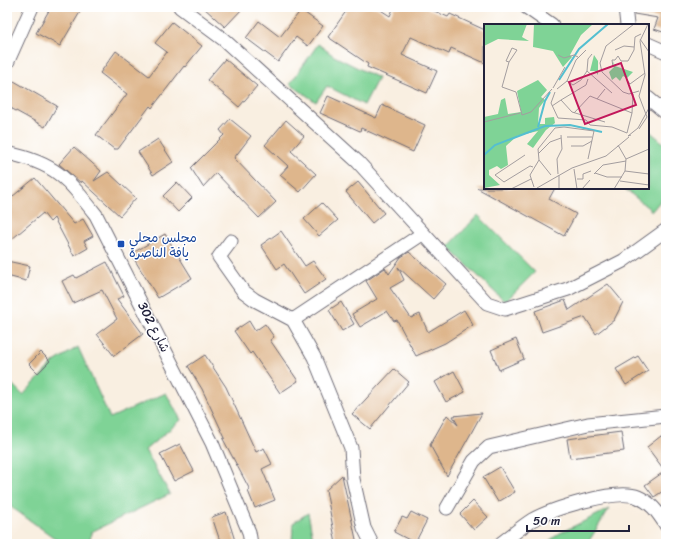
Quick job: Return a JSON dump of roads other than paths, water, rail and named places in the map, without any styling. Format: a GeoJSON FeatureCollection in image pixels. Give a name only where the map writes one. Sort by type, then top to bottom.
{"type":"FeatureCollection","features":[{"type":"Feature","properties":{"kind":"street"},"geometry":{"type":"LineString","coordinates":[[7,63],[32,7]]}},
{"type":"Feature","properties":{"kind":"street"},"geometry":{"type":"LineString","coordinates":[[180,7],[223,39],[358,162],[486,303],[505,309],[568,289],[623,261],[666,230]]}},
{"type":"Feature","properties":{"kind":"street"},"geometry":{"type":"LineString","coordinates":[[526,7],[551,24]]}},
{"type":"Feature","properties":{"kind":"street"},"geometry":{"type":"LineString","coordinates":[[625,7],[627,24]]}},
{"type":"Feature","properties":{"kind":"street"},"geometry":{"type":"LineString","coordinates":[[649,44],[666,52]]}},
{"type":"Feature","properties":{"kind":"street"},"geometry":{"type":"LineString","coordinates":[[649,99],[666,113]]}},
{"type":"Feature","properties":{"kind":"street","name":"شارع 302"},"geometry":{"type":"LineString","coordinates":[[7,153],[27,157],[44,163],[60,174],[75,189],[96,215],[212,443],[249,532],[251,544]]}},
{"type":"Feature","properties":{"kind":"street"},"geometry":{"type":"LineString","coordinates":[[293,320],[422,234]]}},
{"type":"Feature","properties":{"kind":"street"},"geometry":{"type":"LineString","coordinates":[[231,241],[219,257],[243,291],[255,300],[293,320],[314,357],[351,448],[355,486],[364,528],[372,544]]}},
{"type":"Feature","properties":{"kind":"street"},"geometry":{"type":"LineString","coordinates":[[447,508],[474,461],[489,447],[588,424],[666,416]]}},
{"type":"Feature","properties":{"kind":"street"},"geometry":{"type":"LineString","coordinates":[[500,544],[532,521],[555,509],[605,497],[624,495],[638,497],[654,507],[666,525]]}},
{"type":"Feature","properties":{"kind":"place","name":"مجلس محلي يافة الناصرة"},"geometry":{"type":"Point","coordinates":[121,244]}}]}
